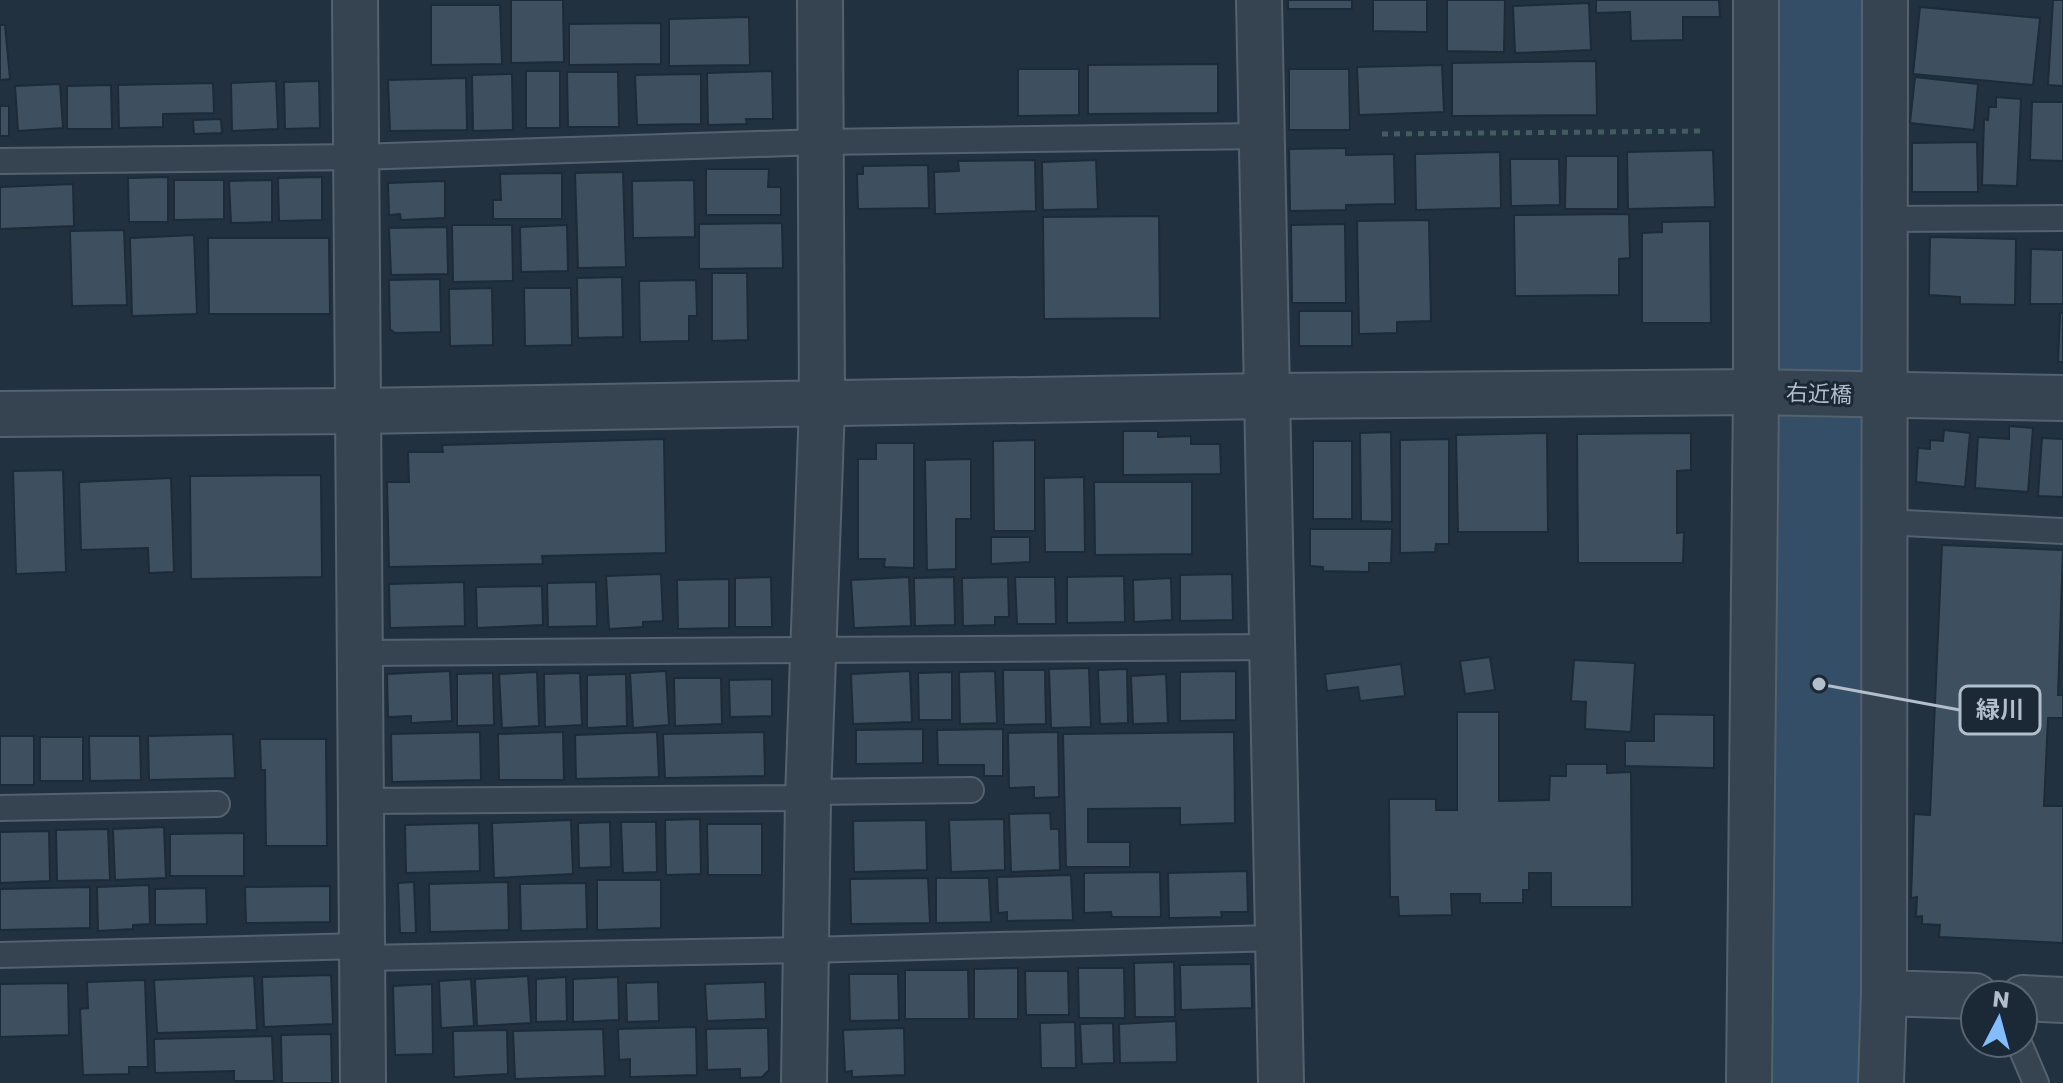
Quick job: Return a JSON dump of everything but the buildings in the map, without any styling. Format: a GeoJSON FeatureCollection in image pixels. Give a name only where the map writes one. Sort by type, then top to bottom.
{"type":"FeatureCollection","features":[{"type":"Feature","properties":{"kind":"street"},"geometry":{"type":"LineString","coordinates":[[355,0],[363,1083]]}},
{"type":"Feature","properties":{"kind":"street"},"geometry":{"type":"LineString","coordinates":[[804,1083],[808,795],[822,405],[820,0]]}},
{"type":"Feature","properties":{"kind":"street"},"geometry":{"type":"LineString","coordinates":[[1259,0],[1281,1083]]}},
{"type":"Feature","properties":{"kind":"street"},"geometry":{"type":"LineString","coordinates":[[1749,1083],[1758,392],[1756,0]]}},
{"type":"Feature","properties":{"kind":"street"},"geometry":{"type":"LineString","coordinates":[[1881,1083],[1884,993],[1884,522],[1880,396],[1885,0]]}},
{"type":"Feature","properties":{"kind":"street","name":"右近橋"},"geometry":{"type":"LineString","coordinates":[[0,414],[1758,392],[2063,398]]}},
{"type":"Feature","properties":{"kind":"street"},"geometry":{"type":"LineString","coordinates":[[1884,993],[1959,995]]}},
{"type":"Feature","properties":{"kind":"street"},"geometry":{"type":"LineString","coordinates":[[2039,999],[2063,1000]]}},
{"type":"Feature","properties":{"kind":"lane"},"geometry":{"type":"LineString","coordinates":[[0,161],[357,157],[821,142],[1261,136]]}},
{"type":"Feature","properties":{"kind":"lane"},"geometry":{"type":"LineString","coordinates":[[1884,219],[2063,218]]}},
{"type":"Feature","properties":{"kind":"lane"},"geometry":{"type":"LineString","coordinates":[[1884,522],[2063,531]]}},
{"type":"Feature","properties":{"kind":"lane"},"geometry":{"type":"LineString","coordinates":[[360,653],[1272,647]]}},
{"type":"Feature","properties":{"kind":"lane"},"geometry":{"type":"LineString","coordinates":[[361,801],[971,790]]}},
{"type":"Feature","properties":{"kind":"lane"},"geometry":{"type":"LineString","coordinates":[[0,808],[217,804]]}},
{"type":"Feature","properties":{"kind":"lane"},"geometry":{"type":"LineString","coordinates":[[0,955],[805,950],[1277,938]]}},
{"type":"Feature","properties":{"kind":"lane"},"geometry":{"type":"LineString","coordinates":[[2026,1059],[2036,1083]]}},
{"type":"Feature","properties":{"kind":"path"},"geometry":{"type":"LineString","coordinates":[[1382,134],[1756,130]]}},
{"type":"Feature","properties":{"kind":"waterway"},"geometry":{"type":"LineString","coordinates":[[1817,1083],[1821,346],[1819,0]]}},
{"type":"Feature","properties":{"kind":"place","name":"緑川"},"geometry":{"type":"Point","coordinates":[1819,684]}}]}
